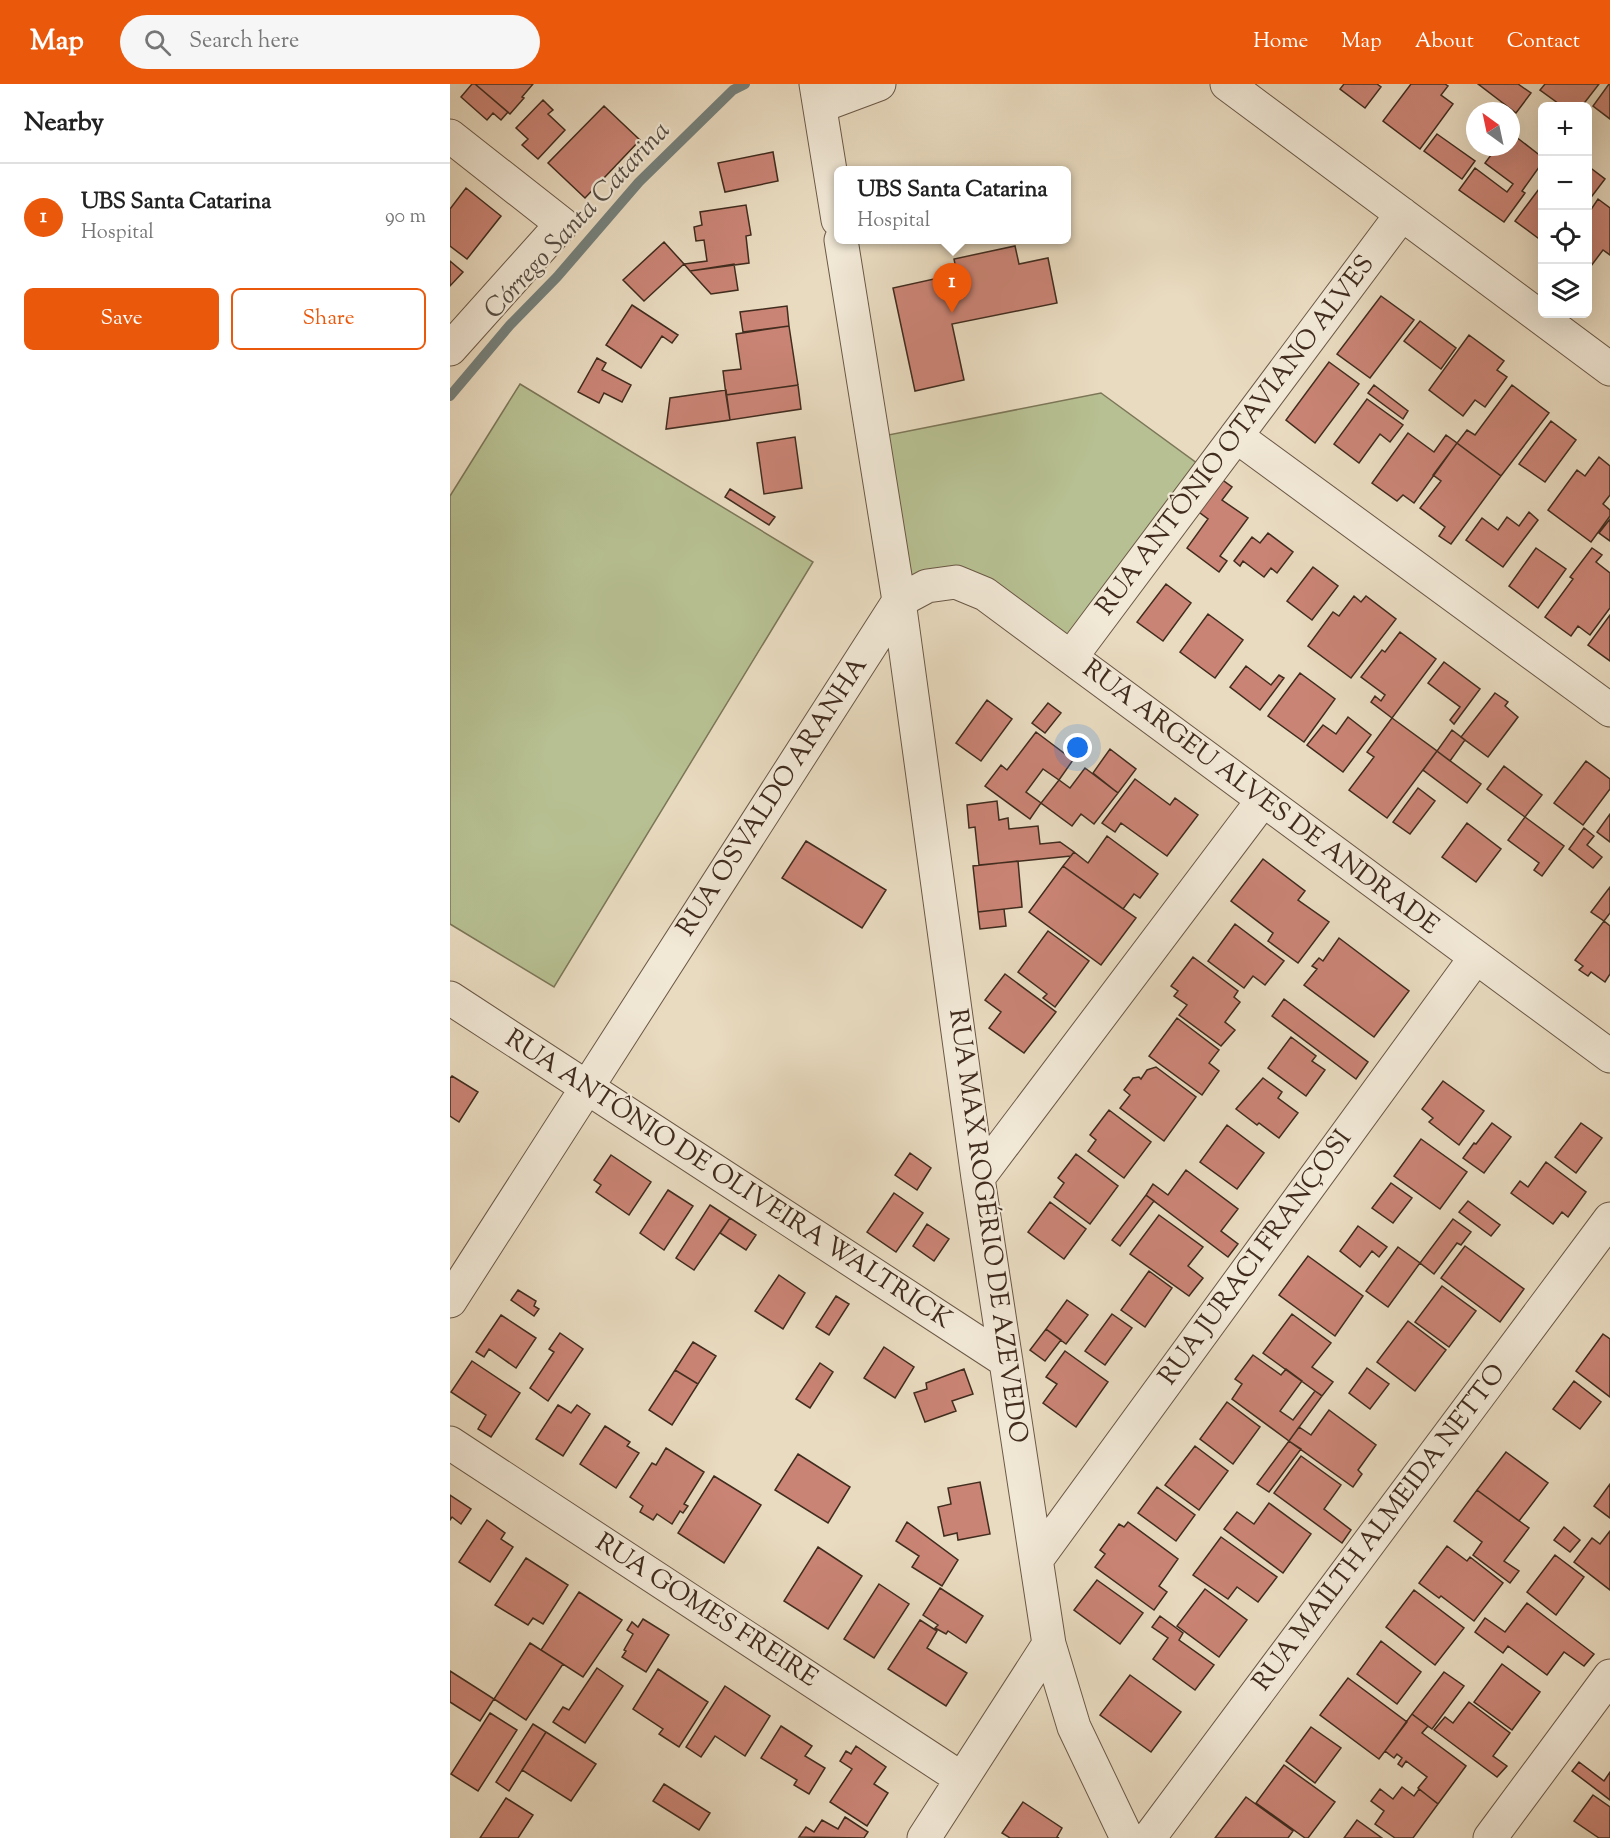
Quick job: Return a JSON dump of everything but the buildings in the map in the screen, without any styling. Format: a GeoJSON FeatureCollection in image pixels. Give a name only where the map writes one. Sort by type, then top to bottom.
{"type":"FeatureCollection","features":[{"type":"Feature","properties":{"kind":"street"},"geometry":{"type":"LineString","coordinates":[[834,195],[818,95],[879,84]]}},
{"type":"Feature","properties":{"kind":"street"},"geometry":{"type":"LineString","coordinates":[[1227,84],[1610,369]]}},
{"type":"Feature","properties":{"kind":"street"},"geometry":{"type":"LineString","coordinates":[[450,136],[562,224],[450,349]]}},
{"type":"Feature","properties":{"kind":"street","name":"RUA ANTÔNIO OTAVIANO ALVES"},"geometry":{"type":"LineString","coordinates":[[1071,657],[1402,214]]}},
{"type":"Feature","properties":{"kind":"street"},"geometry":{"type":"LineString","coordinates":[[842,244],[899,601]]}},
{"type":"Feature","properties":{"kind":"street"},"geometry":{"type":"LineString","coordinates":[[1236,436],[1610,710]]}},
{"type":"Feature","properties":{"kind":"street","name":"RUA ARGEU ALVES DE ANDRADE"},"geometry":{"type":"LineString","coordinates":[[899,601],[927,586],[956,582],[985,594],[1610,1056]]}},
{"type":"Feature","properties":{"kind":"street","name":"RUA OSVALDO ARANHA"},"geometry":{"type":"LineString","coordinates":[[450,1301],[899,601]]}},
{"type":"Feature","properties":{"kind":"street","name":"RUA MAX ROGÉRIO DE AZEVEDO"},"geometry":{"type":"LineString","coordinates":[[899,601],[978,1178],[1049,1644],[1074,1727],[1126,1838]]}},
{"type":"Feature","properties":{"kind":"street"},"geometry":{"type":"LineString","coordinates":[[978,1178],[1263,800]]}},
{"type":"Feature","properties":{"kind":"street","name":"RUA JURACI FRANÇOSI"},"geometry":{"type":"LineString","coordinates":[[1037,1559],[1476,957]]}},
{"type":"Feature","properties":{"kind":"street","name":"RUA ANTÔNIO DE OLIVEIRA WALTRICK"},"geometry":{"type":"LineString","coordinates":[[450,998],[1006,1361]]}},
{"type":"Feature","properties":{"kind":"street","name":"RUA MAILTH ALMEIDA NETTO"},"geometry":{"type":"LineString","coordinates":[[1149,1838],[1610,1219]]}},
{"type":"Feature","properties":{"kind":"street","name":"RUA GOMES FREIRE"},"geometry":{"type":"LineString","coordinates":[[450,1443],[962,1779]]}},
{"type":"Feature","properties":{"kind":"street"},"geometry":{"type":"LineString","coordinates":[[924,1838],[1049,1644]]}},
{"type":"Feature","properties":{"kind":"street"},"geometry":{"type":"LineString","coordinates":[[1490,1838],[1610,1676]]}},
{"type":"Feature","properties":{"kind":"green space"},"geometry":{"type":"Polygon","coordinates":[[[520,384],[813,562],[554,987],[450,924],[450,496],[520,384]]]}},
{"type":"Feature","properties":{"kind":"green space"},"geometry":{"type":"Polygon","coordinates":[[[1101,393],[1209,472],[1071,657],[985,594],[899,601],[873,438],[1101,393]]]}},
{"type":"Feature","properties":{"kind":"waterway","name":"Córrego Santa Catarina"},"geometry":{"type":"LineString","coordinates":[[450,396],[510,325],[557,277],[639,182],[733,90],[745,84]]}},
{"type":"Feature","properties":{"kind":"place","name":"UBS Santa Catarina"},"geometry":{"type":"Point","coordinates":[952,313]}}]}
